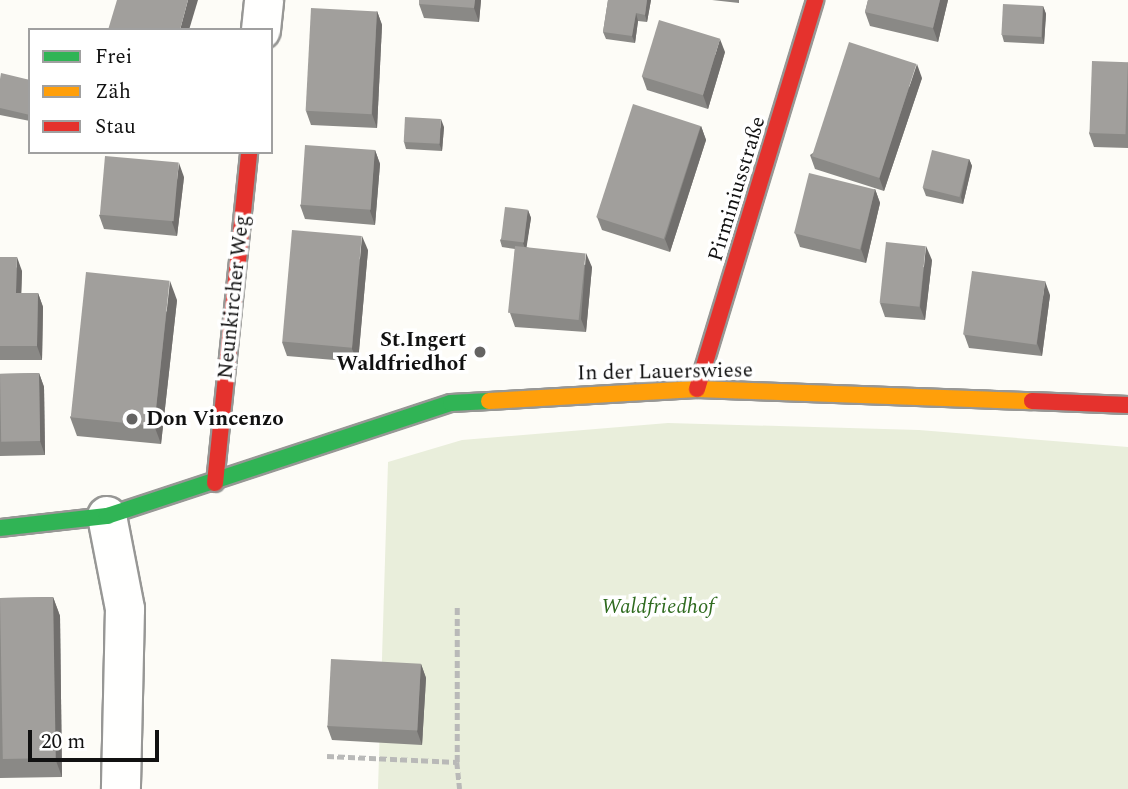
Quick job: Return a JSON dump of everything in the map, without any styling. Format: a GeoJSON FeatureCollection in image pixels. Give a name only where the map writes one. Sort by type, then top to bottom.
{"type":"FeatureCollection","features":[{"type":"Feature","properties":{"kind":"street"},"geometry":{"type":"LineString","coordinates":[[261,28],[264,0]]}},
{"type":"Feature","properties":{"kind":"street","name":"Pirminiusstraße"},"geometry":{"type":"LineString","coordinates":[[696,389],[815,0]]}},
{"type":"Feature","properties":{"kind":"street","name":"Neunkircher Weg"},"geometry":{"type":"LineString","coordinates":[[215,483],[248,154]]}},
{"type":"Feature","properties":{"kind":"street","name":"In der Lauerswiese"},"geometry":{"type":"LineString","coordinates":[[0,528],[107,516],[215,483],[451,403],[696,389],[1128,405]]}},
{"type":"Feature","properties":{"kind":"street"},"geometry":{"type":"LineString","coordinates":[[107,516],[125,609],[121,789]]}},
{"type":"Feature","properties":{"kind":"path"},"geometry":{"type":"LineString","coordinates":[[457,606],[457,762],[460,789]]}},
{"type":"Feature","properties":{"kind":"path"},"geometry":{"type":"LineString","coordinates":[[327,755],[457,762]]}},
{"type":"Feature","properties":{"kind":"green space","name":"Waldfriedhof"},"geometry":{"type":"Polygon","coordinates":[[[668,423],[919,430],[1128,447],[1128,789],[378,789],[388,462],[462,440],[668,423]]]}},
{"type":"Feature","properties":{"kind":"building"},"geometry":{"type":"Polygon","coordinates":[[[117,0],[188,0],[181,28],[109,28],[117,0]]]}},
{"type":"Feature","properties":{"kind":"building"},"geometry":{"type":"Polygon","coordinates":[[[419,0],[475,0],[474,8],[419,4],[419,0]]]}},
{"type":"Feature","properties":{"kind":"building"},"geometry":{"type":"Polygon","coordinates":[[[608,0],[647,0],[645,15],[636,13],[632,36],[603,32],[608,0]]]}},
{"type":"Feature","properties":{"kind":"building"},"geometry":{"type":"Polygon","coordinates":[[[868,0],[940,0],[933,28],[865,12],[868,0]]]}},
{"type":"Feature","properties":{"kind":"building"},"geometry":{"type":"Polygon","coordinates":[[[1003,4],[1043,6],[1041,37],[1001,35],[1003,4]]]}},
{"type":"Feature","properties":{"kind":"building"},"geometry":{"type":"Polygon","coordinates":[[[311,8],[377,11],[372,114],[306,111],[311,8]]]}},
{"type":"Feature","properties":{"kind":"building"},"geometry":{"type":"Polygon","coordinates":[[[659,20],[720,39],[703,95],[642,76],[659,20]]]}},
{"type":"Feature","properties":{"kind":"building"},"geometry":{"type":"Polygon","coordinates":[[[849,42],[917,64],[879,178],[812,156],[849,42]]]}},
{"type":"Feature","properties":{"kind":"building"},"geometry":{"type":"Polygon","coordinates":[[[1092,61],[1128,62],[1125,134],[1089,133],[1092,61]]]}},
{"type":"Feature","properties":{"kind":"building"},"geometry":{"type":"Polygon","coordinates":[[[1,73],[28,80],[28,115],[0,108],[1,73]]]}},
{"type":"Feature","properties":{"kind":"building"},"geometry":{"type":"Polygon","coordinates":[[[633,104],[701,126],[664,239],[596,217],[633,104]]]}},
{"type":"Feature","properties":{"kind":"building"},"geometry":{"type":"Polygon","coordinates":[[[405,117],[441,119],[440,144],[404,142],[405,117]]]}},
{"type":"Feature","properties":{"kind":"building"},"geometry":{"type":"Polygon","coordinates":[[[305,145],[375,150],[371,210],[301,205],[305,145]]]}},
{"type":"Feature","properties":{"kind":"building"},"geometry":{"type":"Polygon","coordinates":[[[932,150],[969,159],[959,197],[923,188],[932,150]]]}},
{"type":"Feature","properties":{"kind":"building"},"geometry":{"type":"Polygon","coordinates":[[[105,156],[179,162],[174,221],[100,215],[105,156]]]}},
{"type":"Feature","properties":{"kind":"building"},"geometry":{"type":"Polygon","coordinates":[[[809,173],[875,189],[860,250],[794,233],[809,173]]]}},
{"type":"Feature","properties":{"kind":"building"},"geometry":{"type":"Polygon","coordinates":[[[505,207],[528,210],[524,243],[501,240],[505,207]]]}},
{"type":"Feature","properties":{"kind":"building"},"geometry":{"type":"Polygon","coordinates":[[[292,230],[362,236],[352,348],[282,342],[292,230]]]}},
{"type":"Feature","properties":{"kind":"building"},"geometry":{"type":"Polygon","coordinates":[[[886,242],[926,246],[919,307],[880,303],[886,242]]]}},
{"type":"Feature","properties":{"kind":"building"},"geometry":{"type":"Polygon","coordinates":[[[515,246],[586,253],[579,320],[508,313],[515,246]]]}},
{"type":"Feature","properties":{"kind":"building"},"geometry":{"type":"Polygon","coordinates":[[[0,257],[17,257],[16,293],[38,293],[37,346],[0,346],[0,257]]]}},
{"type":"Feature","properties":{"kind":"building"},"geometry":{"type":"Polygon","coordinates":[[[972,271],[1045,281],[1036,345],[963,334],[972,271]]]}},
{"type":"Feature","properties":{"kind":"building"},"geometry":{"type":"Polygon","coordinates":[[[86,272],[170,281],[154,426],[71,417],[86,272]]]}},
{"type":"Feature","properties":{"kind":"building"},"geometry":{"type":"Polygon","coordinates":[[[39,373],[40,441],[1,442],[0,374],[39,373]]]}},
{"type":"Feature","properties":{"kind":"building"},"geometry":{"type":"Polygon","coordinates":[[[53,597],[56,758],[3,759],[0,598],[53,597]]]}},
{"type":"Feature","properties":{"kind":"building"},"geometry":{"type":"Polygon","coordinates":[[[331,659],[421,664],[417,731],[327,726],[331,659]]]}},
{"type":"Feature","properties":{"kind":"traffic: fast"},"geometry":{"type":"LineString","coordinates":[[0,528],[107,516],[451,403],[489,401]]}},
{"type":"Feature","properties":{"kind":"traffic: slow"},"geometry":{"type":"LineString","coordinates":[[489,401],[697,389],[1032,401]]}},
{"type":"Feature","properties":{"kind":"traffic: jam"},"geometry":{"type":"LineString","coordinates":[[697,389],[815,0]]}},
{"type":"Feature","properties":{"kind":"traffic: jam"},"geometry":{"type":"LineString","coordinates":[[215,483],[249,154]]}},
{"type":"Feature","properties":{"kind":"traffic: jam"},"geometry":{"type":"LineString","coordinates":[[1032,401],[1128,405]]}},
{"type":"Feature","properties":{"kind":"place","name":"St.Ingert Waldfriedhof"},"geometry":{"type":"Point","coordinates":[480,352]}},
{"type":"Feature","properties":{"kind":"place","name":"Don Vincenzo"},"geometry":{"type":"Point","coordinates":[132,419]}}]}
